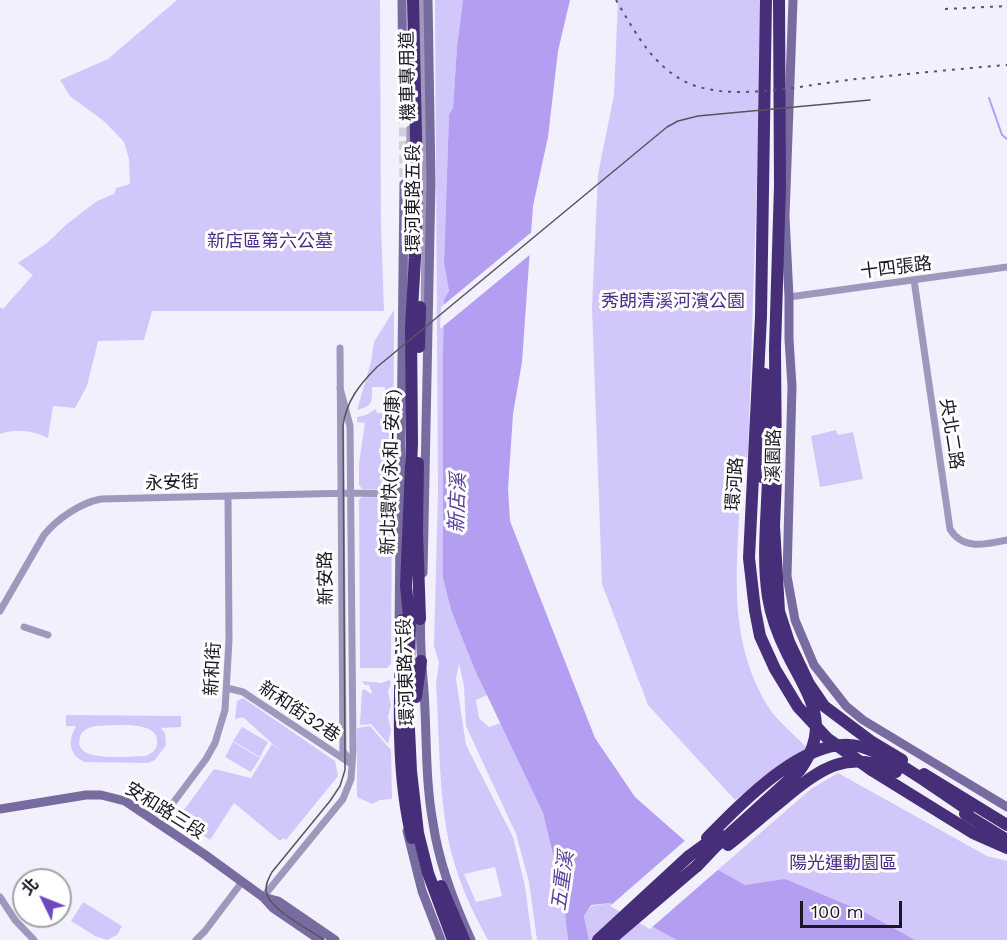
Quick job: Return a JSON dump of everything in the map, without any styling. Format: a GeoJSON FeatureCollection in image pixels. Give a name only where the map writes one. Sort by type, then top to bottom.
{"type":"FeatureCollection","features":[{"type":"Feature","properties":{"kind":"highway","name":"新北環快(永和-安康)"},"geometry":{"type":"LineString","coordinates":[[418,0],[417,182],[411,327],[412,443],[406,586],[410,626],[410,740],[418,832],[429,873],[453,940]]}},
{"type":"Feature","properties":{"kind":"highway","name":"新北環快(永和-安康)"},"geometry":{"type":"LineString","coordinates":[[418,0],[421,181],[417,531],[420,619]]}},
{"type":"Feature","properties":{"kind":"highway","name":"環河路"},"geometry":{"type":"LineString","coordinates":[[766,0],[761,316],[749,558],[760,636],[775,669],[798,707],[828,739],[873,771],[973,833],[1007,848]]}},
{"type":"Feature","properties":{"kind":"highway"},"geometry":{"type":"LineString","coordinates":[[779,0],[780,186],[775,348],[774,526],[779,611],[789,642],[809,684],[824,706],[872,742],[1007,825]]}},
{"type":"Feature","properties":{"kind":"highway"},"geometry":{"type":"LineString","coordinates":[[587,940],[625,907],[658,883],[715,847],[800,770],[808,759],[817,732],[813,706],[781,641],[768,596],[766,399],[761,316]]}},
{"type":"Feature","properties":{"kind":"highway"},"geometry":{"type":"LineString","coordinates":[[765,477],[775,348]]}},
{"type":"Feature","properties":{"kind":"highway"},"geometry":{"type":"LineString","coordinates":[[402,447],[410,465]]}},
{"type":"Feature","properties":{"kind":"highway"},"geometry":{"type":"LineString","coordinates":[[406,586],[402,619],[400,702],[405,798],[417,860],[428,895],[447,940]]}},
{"type":"Feature","properties":{"kind":"highway"},"geometry":{"type":"LineString","coordinates":[[420,661],[415,714],[417,764],[423,819],[441,888],[464,940]]}},
{"type":"Feature","properties":{"kind":"highway"},"geometry":{"type":"LineString","coordinates":[[621,940],[645,918],[737,809],[789,765],[803,756],[828,746],[844,744],[860,746],[880,754],[1007,840]]}},
{"type":"Feature","properties":{"kind":"highway"},"geometry":{"type":"LineString","coordinates":[[693,861],[729,844],[816,773],[840,763],[862,761],[889,768],[1007,834]]}},
{"type":"Feature","properties":{"kind":"highway"},"geometry":{"type":"LineString","coordinates":[[973,833],[1007,855]]}},
{"type":"Feature","properties":{"kind":"highway"},"geometry":{"type":"LineString","coordinates":[[598,940],[658,883]]}},
{"type":"Feature","properties":{"kind":"highway"},"geometry":{"type":"LineString","coordinates":[[610,940],[661,897]]}},
{"type":"Feature","properties":{"kind":"main road"},"geometry":{"type":"LineString","coordinates":[[402,0],[404,87]]}},
{"type":"Feature","properties":{"kind":"main road","name":"環河東路五段"},"geometry":{"type":"LineString","coordinates":[[428,0],[431,182],[428,396]]}},
{"type":"Feature","properties":{"kind":"main road","name":"溪園路"},"geometry":{"type":"LineString","coordinates":[[793,0],[785,226],[792,386],[787,576],[795,620],[803,644],[814,665],[846,706],[863,720],[1007,807]]}},
{"type":"Feature","properties":{"kind":"main road","name":"環河東路五段"},"geometry":{"type":"LineString","coordinates":[[402,447],[401,327],[404,184]]}},
{"type":"Feature","properties":{"kind":"main road","name":"環河東路六段"},"geometry":{"type":"LineString","coordinates":[[428,396],[425,552],[420,619],[425,739],[432,823],[449,890],[471,940]]}},
{"type":"Feature","properties":{"kind":"main road","name":"環河東路六段"},"geometry":{"type":"LineString","coordinates":[[402,447],[397,749],[406,827],[414,864],[441,940]]}},
{"type":"Feature","properties":{"kind":"main road","name":"安和路三段"},"geometry":{"type":"LineString","coordinates":[[0,809],[72,796],[101,795],[126,801],[320,940]]}},
{"type":"Feature","properties":{"kind":"main road","name":"安和路三段"},"geometry":{"type":"LineString","coordinates":[[263,897],[278,901],[335,940]]}},
{"type":"Feature","properties":{"kind":"street","name":"機車專用道"},"geometry":{"type":"LineString","coordinates":[[402,410],[408,396],[406,327],[411,81],[409,0]]}},
{"type":"Feature","properties":{"kind":"street","name":"十四張路"},"geometry":{"type":"LineString","coordinates":[[789,297],[1007,267]]}},
{"type":"Feature","properties":{"kind":"street","name":"央北二路"},"geometry":{"type":"LineString","coordinates":[[914,280],[950,528],[961,542],[969,544],[979,545],[1007,540]]}},
{"type":"Feature","properties":{"kind":"street","name":"新安路"},"geometry":{"type":"LineString","coordinates":[[340,348],[343,751],[352,764]]}},
{"type":"Feature","properties":{"kind":"street","name":"新安路"},"geometry":{"type":"LineString","coordinates":[[263,897],[343,799],[351,779],[350,426],[340,388]]}},
{"type":"Feature","properties":{"kind":"street","name":"永安街"},"geometry":{"type":"LineString","coordinates":[[0,611],[51,526],[89,502],[340,493],[401,494]]}},
{"type":"Feature","properties":{"kind":"street","name":"新和街"},"geometry":{"type":"LineString","coordinates":[[158,823],[207,759],[215,743],[225,710],[230,584],[228,496]]}},
{"type":"Feature","properties":{"kind":"street"},"geometry":{"type":"LineString","coordinates":[[24,627],[48,635]]}},
{"type":"Feature","properties":{"kind":"street","name":"新和街32巷"},"geometry":{"type":"LineString","coordinates":[[227,688],[243,692],[352,764]]}},
{"type":"Feature","properties":{"kind":"street"},"geometry":{"type":"LineString","coordinates":[[196,940],[242,882]]}},
{"type":"Feature","properties":{"kind":"street"},"geometry":{"type":"LineString","coordinates":[[0,897],[15,920],[34,940]]}},
{"type":"Feature","properties":{"kind":"green space","name":"新店區第六公墓"},"geometry":{"type":"Polygon","coordinates":[[[177,0],[380,0],[381,226],[384,311],[152,311],[144,340],[98,341],[87,386],[75,408],[53,406],[48,438],[25,431],[0,434],[0,307],[3,309],[33,275],[18,263],[47,243],[97,201],[114,194],[116,188],[130,184],[129,159],[124,142],[105,122],[70,96],[60,80],[108,59],[177,0]]]}},
{"type":"Feature","properties":{"kind":"green space"},"geometry":{"type":"Polygon","coordinates":[[[435,0],[463,0],[453,108],[449,114],[444,263],[449,291],[444,299],[443,578],[451,610],[487,695],[476,700],[479,718],[489,727],[501,723],[543,813],[563,897],[568,940],[537,940],[529,882],[516,834],[466,726],[464,686],[459,663],[456,679],[466,745],[513,837],[525,886],[532,940],[488,940],[467,899],[455,866],[444,813],[436,684],[439,663],[434,646],[438,492],[435,0]],[[495,867],[464,874],[476,902],[502,896],[495,867]]]}},
{"type":"Feature","properties":{"kind":"green space","name":"秀朗清溪河濱公園"},"geometry":{"type":"Polygon","coordinates":[[[618,0],[760,0],[762,25],[748,454],[740,505],[737,602],[743,644],[756,685],[771,711],[808,749],[735,800],[648,705],[602,584],[592,308],[598,174],[614,95],[618,0]]]}},
{"type":"Feature","properties":{"kind":"green space"},"geometry":{"type":"Polygon","coordinates":[[[394,310],[393,487],[390,490],[362,489],[359,485],[359,463],[365,423],[357,422],[357,417],[376,409],[377,413],[386,413],[385,387],[372,387],[369,405],[357,410],[371,362],[374,342],[394,310]]]}},
{"type":"Feature","properties":{"kind":"green space"},"geometry":{"type":"Polygon","coordinates":[[[836,430],[838,435],[853,432],[863,479],[820,487],[811,436],[836,430]]]}},
{"type":"Feature","properties":{"kind":"green space"},"geometry":{"type":"Polygon","coordinates":[[[363,496],[389,497],[392,501],[391,664],[387,668],[360,668],[359,500],[363,496]]]}},
{"type":"Feature","properties":{"kind":"green space"},"geometry":{"type":"Polygon","coordinates":[[[389,680],[391,682],[388,692],[391,705],[388,717],[391,730],[388,744],[371,724],[360,725],[362,691],[364,689],[371,694],[372,692],[369,685],[365,685],[362,681],[381,683],[389,680]]]}},
{"type":"Feature","properties":{"kind":"green space"},"geometry":{"type":"Polygon","coordinates":[[[243,698],[335,761],[338,776],[286,840],[283,838],[280,841],[234,803],[210,840],[178,818],[214,769],[251,778],[272,744],[286,756],[243,717],[235,719],[237,701],[243,698]]]}},
{"type":"Feature","properties":{"kind":"green space"},"geometry":{"type":"Polygon","coordinates":[[[66,715],[181,716],[181,727],[161,728],[165,733],[166,745],[155,760],[148,763],[85,762],[75,755],[71,747],[76,726],[66,726],[66,715]],[[95,726],[86,730],[80,737],[80,746],[84,751],[93,755],[145,756],[156,748],[156,735],[143,727],[95,726]]]}},
{"type":"Feature","properties":{"kind":"green space"},"geometry":{"type":"Polygon","coordinates":[[[370,726],[391,750],[392,799],[380,800],[372,804],[357,797],[357,728],[370,726]]]}},
{"type":"Feature","properties":{"kind":"green space"},"geometry":{"type":"Polygon","coordinates":[[[242,727],[268,742],[260,757],[233,741],[242,727]]]}},
{"type":"Feature","properties":{"kind":"green space"},"geometry":{"type":"Polygon","coordinates":[[[233,742],[260,758],[251,772],[225,757],[233,742]]]}},
{"type":"Feature","properties":{"kind":"green space","name":"陽光運動園區"},"geometry":{"type":"Polygon","coordinates":[[[838,773],[987,856],[1007,861],[1007,940],[589,940],[584,916],[591,906],[610,903],[653,926],[811,789],[838,773]]]}},
{"type":"Feature","properties":{"kind":"green space"},"geometry":{"type":"Polygon","coordinates":[[[83,902],[122,926],[117,935],[107,940],[95,936],[72,919],[83,902]]]}},
{"type":"Feature","properties":{"kind":"water"},"geometry":{"type":"Polygon","coordinates":[[[463,0],[570,0],[558,51],[548,137],[533,206],[522,362],[513,414],[508,489],[510,521],[595,738],[635,797],[718,870],[745,885],[785,879],[864,912],[915,940],[677,940],[610,903],[591,905],[584,916],[589,940],[568,940],[563,897],[543,813],[475,670],[451,610],[443,578],[444,299],[449,291],[444,263],[449,114],[453,108],[463,0]]]}},
{"type":"Feature","properties":{"kind":"pier"},"geometry":{"type":"Polygon","coordinates":[[[534,230],[532,253],[440,329],[441,307],[534,230]]]}},
{"type":"Feature","properties":{"kind":"pier"},"geometry":{"type":"Polygon","coordinates":[[[688,838],[720,868],[650,929],[610,906],[688,838]]]}},
{"type":"Feature","properties":{"kind":"waterway"},"geometry":{"type":"LineString","coordinates":[[989,98],[1002,135],[1007,139]]}},
{"type":"Feature","properties":{"kind":"tunnel"},"geometry":{"type":"LineString","coordinates":[[403,87],[404,184]]}},
{"type":"Feature","properties":{"kind":"tram line"},"geometry":{"type":"LineString","coordinates":[[324,940],[276,907],[267,895],[266,889],[272,872],[340,786],[345,770],[343,426],[347,409],[355,394],[377,367],[667,127],[678,121],[698,116],[870,100]]}},
{"type":"Feature","properties":{"kind":"railway"},"geometry":{"type":"LineString","coordinates":[[616,0],[652,55],[671,73],[700,87],[721,91],[767,91],[857,79],[1007,65]]}},
{"type":"Feature","properties":{"kind":"railway"},"geometry":{"type":"LineString","coordinates":[[945,9],[1007,6]]}},
{"type":"Feature","properties":{"kind":"water label","name":"新店溪"},"geometry":{"type":"Point","coordinates":[458,503]}},
{"type":"Feature","properties":{"kind":"water label","name":"五重溪"},"geometry":{"type":"Point","coordinates":[563,881]}}]}
